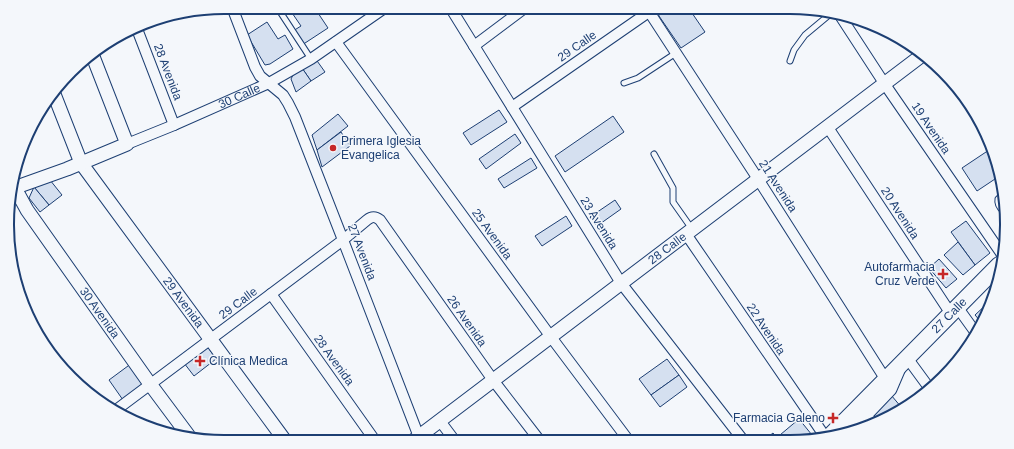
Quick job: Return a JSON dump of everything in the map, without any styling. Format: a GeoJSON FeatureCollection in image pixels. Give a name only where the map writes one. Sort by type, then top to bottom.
{"type":"FeatureCollection","features":[{"type":"Feature","properties":{"kind":"main road","name":"27 Calle"},"geometry":{"type":"LineString","coordinates":[[836,430],[995,270]]}},
{"type":"Feature","properties":{"kind":"street"},"geometry":{"type":"LineString","coordinates":[[235,14],[255,67],[260,76],[269,83]]}},
{"type":"Feature","properties":{"kind":"street","name":"30 Calle"},"geometry":{"type":"LineString","coordinates":[[17,187],[79,159],[127,144],[174,125],[269,83],[311,59],[376,14]]}},
{"type":"Feature","properties":{"kind":"street","name":"23 Avenida"},"geometry":{"type":"LineString","coordinates":[[454,14],[621,283],[739,435]]}},
{"type":"Feature","properties":{"kind":"street"},"geometry":{"type":"LineString","coordinates":[[474,46],[517,14]]}},
{"type":"Feature","properties":{"kind":"street","name":"29 Calle"},"geometry":{"type":"LineString","coordinates":[[512,107],[643,14]]}},
{"type":"Feature","properties":{"kind":"street","name":"21 Avenida"},"geometry":{"type":"LineString","coordinates":[[653,14],[676,53],[886,380]]}},
{"type":"Feature","properties":{"kind":"street","name":"19 Avenida"},"geometry":{"type":"LineString","coordinates":[[844,21],[884,83],[998,249]]}},
{"type":"Feature","properties":{"kind":"street","name":"28 Avenida"},"geometry":{"type":"LineString","coordinates":[[139,32],[174,125]]}},
{"type":"Feature","properties":{"kind":"street","name":"25 Avenida"},"geometry":{"type":"LineString","coordinates":[[336,42],[550,337],[624,435]]}},
{"type":"Feature","properties":{"kind":"street","name":"28 Calle"},"geometry":{"type":"LineString","coordinates":[[421,435],[919,58]]}},
{"type":"Feature","properties":{"kind":"street"},"geometry":{"type":"LineString","coordinates":[[94,59],[127,144]]}},
{"type":"Feature","properties":{"kind":"street","name":"27 Avenida"},"geometry":{"type":"LineString","coordinates":[[269,83],[283,95],[288,103],[343,240],[415,435]]}},
{"type":"Feature","properties":{"kind":"street"},"geometry":{"type":"LineString","coordinates":[[56,98],[79,159]]}},
{"type":"Feature","properties":{"kind":"street","name":"20 Avenida"},"geometry":{"type":"LineString","coordinates":[[827,126],[955,311],[972,329]]}},
{"type":"Feature","properties":{"kind":"street","name":"29 Avenida"},"geometry":{"type":"LineString","coordinates":[[79,159],[281,435]]}},
{"type":"Feature","properties":{"kind":"street","name":"30 Avenida"},"geometry":{"type":"LineString","coordinates":[[16,194],[150,384],[185,431]]}},
{"type":"Feature","properties":{"kind":"street","name":"29 Calle"},"geometry":{"type":"LineString","coordinates":[[120,407],[343,240],[370,217],[374,217]]}},
{"type":"Feature","properties":{"kind":"street","name":"26 Avenida"},"geometry":{"type":"LineString","coordinates":[[374,217],[380,220],[493,380],[535,435]]}},
{"type":"Feature","properties":{"kind":"street","name":"22 Avenida"},"geometry":{"type":"LineString","coordinates":[[689,232],[822,432]]}},
{"type":"Feature","properties":{"kind":"street","name":"28 Avenida"},"geometry":{"type":"LineString","coordinates":[[271,294],[371,435]]}},
{"type":"Feature","properties":{"kind":"street"},"geometry":{"type":"LineString","coordinates":[[904,362],[926,385]]}},
{"type":"Feature","properties":{"kind":"street","name":"27 Calle"},"geometry":{"type":"LineString","coordinates":[[856,424],[890,389],[904,362]]}},
{"type":"Feature","properties":{"kind":"street"},"geometry":{"type":"LineString","coordinates":[[866,414],[869,419]]}},
{"type":"Feature","properties":{"kind":"street"},"geometry":{"type":"LineString","coordinates":[[440,421],[450,435]]}},
{"type":"Feature","properties":{"kind":"lane"},"geometry":{"type":"LineString","coordinates":[[282,14],[311,59]]}},
{"type":"Feature","properties":{"kind":"lane"},"geometry":{"type":"LineString","coordinates":[[790,61],[794,50],[805,35],[826,17]]}},
{"type":"Feature","properties":{"kind":"lane"},"geometry":{"type":"LineString","coordinates":[[624,83],[638,78],[676,53]]}},
{"type":"Feature","properties":{"kind":"lane"},"geometry":{"type":"LineString","coordinates":[[654,154],[673,188],[673,202],[689,232]]}},
{"type":"Feature","properties":{"kind":"building"},"geometry":{"type":"Polygon","coordinates":[[[293,14],[319,14],[328,28],[302,45],[293,31],[301,26],[293,14]]]}},
{"type":"Feature","properties":{"kind":"building"},"geometry":{"type":"Polygon","coordinates":[[[658,14],[693,14],[705,32],[681,48],[658,14]]]}},
{"type":"Feature","properties":{"kind":"building"},"geometry":{"type":"Polygon","coordinates":[[[267,22],[278,39],[285,35],[293,49],[270,64],[265,65],[247,35],[267,22]]]}},
{"type":"Feature","properties":{"kind":"building"},"geometry":{"type":"Polygon","coordinates":[[[315,58],[325,72],[311,81],[302,68],[315,58]]]}},
{"type":"Feature","properties":{"kind":"building"},"geometry":{"type":"Polygon","coordinates":[[[302,68],[311,81],[296,92],[291,79],[293,75],[302,68]]]}},
{"type":"Feature","properties":{"kind":"building"},"geometry":{"type":"Polygon","coordinates":[[[499,110],[507,122],[471,145],[463,133],[499,110]]]}},
{"type":"Feature","properties":{"kind":"building"},"geometry":{"type":"Polygon","coordinates":[[[338,114],[348,126],[317,150],[312,135],[338,114]]]}},
{"type":"Feature","properties":{"kind":"building"},"geometry":{"type":"Polygon","coordinates":[[[613,116],[624,132],[565,172],[555,156],[613,116]]]}},
{"type":"Feature","properties":{"kind":"building","name":"Primera Iglesia Evangelica"},"geometry":{"type":"Polygon","coordinates":[[[341,132],[350,146],[322,167],[317,150],[341,132]]]}},
{"type":"Feature","properties":{"kind":"building"},"geometry":{"type":"Polygon","coordinates":[[[515,134],[521,143],[486,169],[479,159],[515,134]]]}},
{"type":"Feature","properties":{"kind":"building"},"geometry":{"type":"Polygon","coordinates":[[[987,151],[995,179],[977,191],[962,168],[987,151]]]}},
{"type":"Feature","properties":{"kind":"building"},"geometry":{"type":"Polygon","coordinates":[[[531,158],[537,168],[504,188],[498,179],[531,158]]]}},
{"type":"Feature","properties":{"kind":"building"},"geometry":{"type":"Polygon","coordinates":[[[50,180],[62,195],[49,205],[34,187],[50,180]]]}},
{"type":"Feature","properties":{"kind":"building"},"geometry":{"type":"Polygon","coordinates":[[[34,187],[49,205],[40,212],[29,198],[34,187]]]}},
{"type":"Feature","properties":{"kind":"building"},"geometry":{"type":"Polygon","coordinates":[[[615,200],[621,209],[597,226],[590,217],[615,200]]]}},
{"type":"Feature","properties":{"kind":"building"},"geometry":{"type":"Polygon","coordinates":[[[566,216],[572,226],[542,246],[535,236],[566,216]]]}},
{"type":"Feature","properties":{"kind":"building"},"geometry":{"type":"Polygon","coordinates":[[[966,221],[990,253],[975,265],[951,232],[966,221]]]}},
{"type":"Feature","properties":{"kind":"building"},"geometry":{"type":"Polygon","coordinates":[[[958,242],[975,265],[963,275],[944,255],[958,242]]]}},
{"type":"Feature","properties":{"kind":"building","name":"Autofarmacia Cruz Verde"},"geometry":{"type":"Polygon","coordinates":[[[939,259],[957,279],[946,288],[929,268],[939,259]]]}},
{"type":"Feature","properties":{"kind":"building"},"geometry":{"type":"Polygon","coordinates":[[[983,308],[978,318],[975,315],[983,308]]]}},
{"type":"Feature","properties":{"kind":"building","name":"Clínica Medica"},"geometry":{"type":"Polygon","coordinates":[[[207,346],[216,359],[194,376],[184,363],[207,346]]]}},
{"type":"Feature","properties":{"kind":"building"},"geometry":{"type":"Polygon","coordinates":[[[667,359],[679,375],[651,395],[639,379],[667,359]]]}},
{"type":"Feature","properties":{"kind":"building"},"geometry":{"type":"Polygon","coordinates":[[[132,363],[146,384],[123,400],[109,380],[132,363]]]}},
{"type":"Feature","properties":{"kind":"building"},"geometry":{"type":"Polygon","coordinates":[[[679,375],[687,387],[660,407],[651,395],[679,375]]]}},
{"type":"Feature","properties":{"kind":"building"},"geometry":{"type":"Polygon","coordinates":[[[891,395],[899,404],[874,417],[875,409],[891,395]]]}},
{"type":"Feature","properties":{"kind":"building"},"geometry":{"type":"Polygon","coordinates":[[[799,419],[811,434],[803,435],[780,435],[799,419]]]}},
{"type":"Feature","properties":{"kind":"place","name":"Primera Iglesia Evangelica"},"geometry":{"type":"Point","coordinates":[333,148]}},
{"type":"Feature","properties":{"kind":"place","name":"Autofarmacia Cruz Verde"},"geometry":{"type":"Point","coordinates":[943,274]}},
{"type":"Feature","properties":{"kind":"place","name":"Clínica Medica"},"geometry":{"type":"Point","coordinates":[200,361]}},
{"type":"Feature","properties":{"kind":"place","name":"Farmacia Galeno"},"geometry":{"type":"Point","coordinates":[833,418]}}]}
